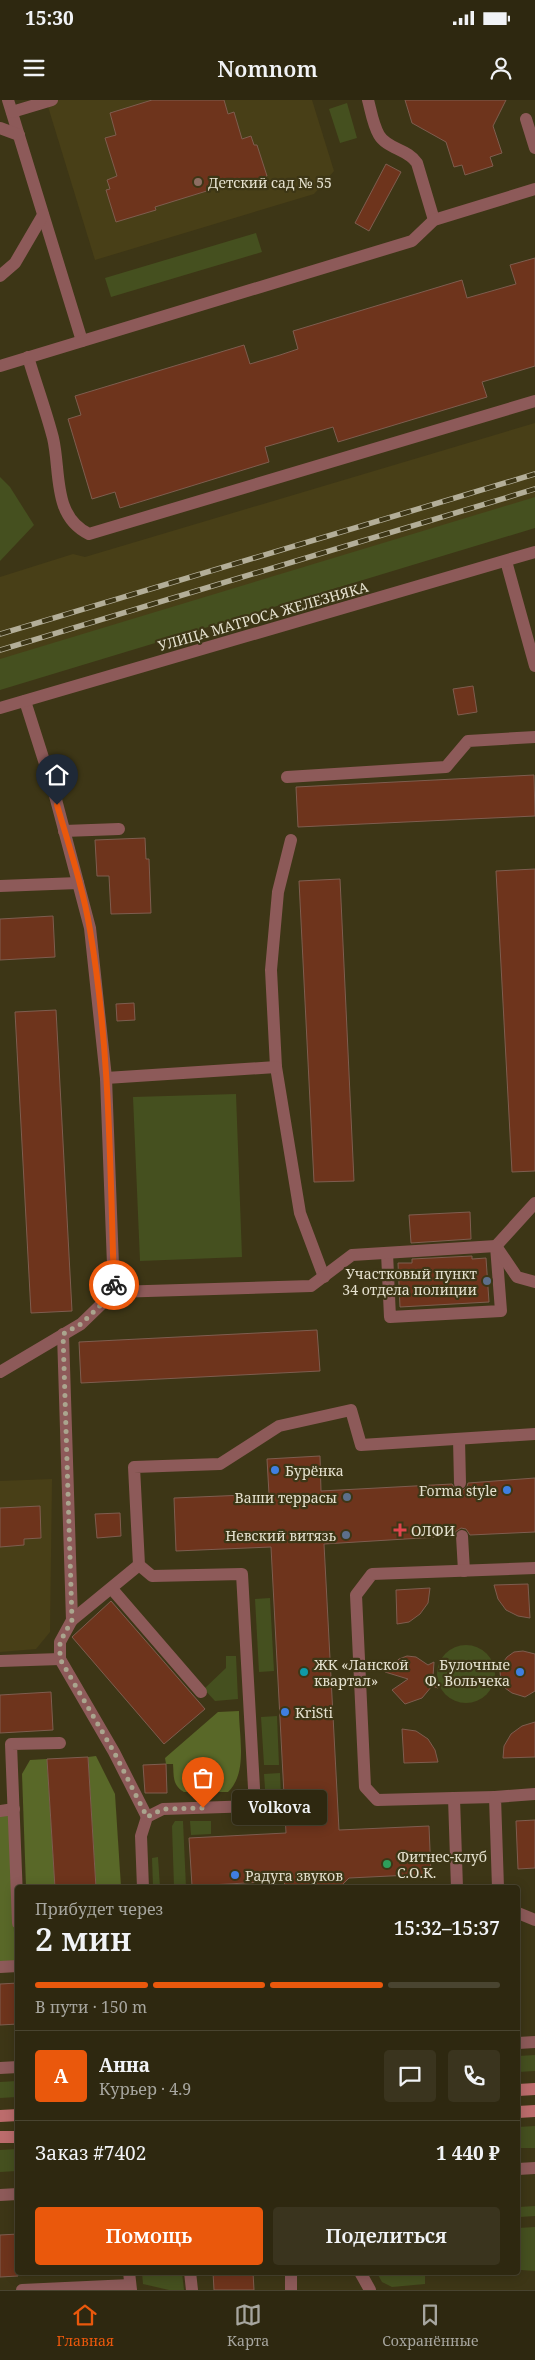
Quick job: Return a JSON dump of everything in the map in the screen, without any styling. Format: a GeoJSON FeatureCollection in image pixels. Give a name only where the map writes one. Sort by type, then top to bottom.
{"type":"FeatureCollection","features":[{"type":"Feature","properties":{"kind":"main road"},"geometry":{"type":"LineString","coordinates":[[520,2090],[535,2089]]}},
{"type":"Feature","properties":{"kind":"main road"},"geometry":{"type":"LineString","coordinates":[[520,2112],[535,2111]]}},
{"type":"Feature","properties":{"kind":"main road"},"geometry":{"type":"LineString","coordinates":[[0,2116],[15,2115]]}},
{"type":"Feature","properties":{"kind":"main road"},"geometry":{"type":"LineString","coordinates":[[0,2138],[15,2137]]}},
{"type":"Feature","properties":{"kind":"street"},"geometry":{"type":"LineString","coordinates":[[52,100],[10,106],[82,341]]}},
{"type":"Feature","properties":{"kind":"street"},"geometry":{"type":"LineString","coordinates":[[368,100],[379,135],[412,156],[417,163],[434,220]]}},
{"type":"Feature","properties":{"kind":"street"},"geometry":{"type":"LineString","coordinates":[[526,119],[535,148]]}},
{"type":"Feature","properties":{"kind":"street"},"geometry":{"type":"LineString","coordinates":[[0,128],[19,136]]}},
{"type":"Feature","properties":{"kind":"street"},"geometry":{"type":"LineString","coordinates":[[0,366],[412,241],[434,220],[535,189]]}},
{"type":"Feature","properties":{"kind":"street"},"geometry":{"type":"LineString","coordinates":[[0,276],[15,263],[26,248],[43,215]]}},
{"type":"Feature","properties":{"kind":"street"},"geometry":{"type":"LineString","coordinates":[[28,357],[53,439],[61,499],[68,516],[80,529],[89,534],[535,401]]}},
{"type":"Feature","properties":{"kind":"street","name":"УЛИЦА МАТРОСА ЖЕЛЕЗНЯКА"},"geometry":{"type":"LineString","coordinates":[[0,708],[535,552]]}},
{"type":"Feature","properties":{"kind":"street"},"geometry":{"type":"LineString","coordinates":[[506,561],[535,666]]}},
{"type":"Feature","properties":{"kind":"street"},"geometry":{"type":"LineString","coordinates":[[25,701],[64,831],[90,928],[106,1078],[114,1292]]}},
{"type":"Feature","properties":{"kind":"street"},"geometry":{"type":"LineString","coordinates":[[287,777],[446,767],[468,741],[535,737]]}},
{"type":"Feature","properties":{"kind":"street"},"geometry":{"type":"LineString","coordinates":[[64,831],[119,829]]}},
{"type":"Feature","properties":{"kind":"street"},"geometry":{"type":"LineString","coordinates":[[291,840],[278,892],[271,970],[276,1067],[298,1205],[324,1277]]}},
{"type":"Feature","properties":{"kind":"street"},"geometry":{"type":"LineString","coordinates":[[0,886],[78,883]]}},
{"type":"Feature","properties":{"kind":"street"},"geometry":{"type":"LineString","coordinates":[[106,1078],[276,1067]]}},
{"type":"Feature","properties":{"kind":"street"},"geometry":{"type":"LineString","coordinates":[[0,1372],[81,1324],[114,1292],[311,1286],[352,1255],[496,1246],[535,1203]]}},
{"type":"Feature","properties":{"kind":"street"},"geometry":{"type":"LineString","coordinates":[[387,1253],[390,1318],[500,1312],[496,1246]]}},
{"type":"Feature","properties":{"kind":"street"},"geometry":{"type":"LineString","coordinates":[[496,1246],[516,1277],[535,1282]]}},
{"type":"Feature","properties":{"kind":"street"},"geometry":{"type":"LineString","coordinates":[[63,1334],[72,1620]]}},
{"type":"Feature","properties":{"kind":"street"},"geometry":{"type":"LineString","coordinates":[[147,1817],[163,1809],[256,1806],[242,1574],[152,1576],[139,1565],[134,1467],[220,1464],[279,1426],[351,1410],[361,1445],[535,1434]]}},
{"type":"Feature","properties":{"kind":"street"},"geometry":{"type":"LineString","coordinates":[[459,1439],[460,1483]]}},
{"type":"Feature","properties":{"kind":"street"},"geometry":{"type":"LineString","coordinates":[[462,1536],[464,1571]]}},
{"type":"Feature","properties":{"kind":"street"},"geometry":{"type":"LineString","coordinates":[[139,1565],[72,1620],[60,1642],[60,1659],[114,1752],[147,1817],[141,1836],[143,1885]]}},
{"type":"Feature","properties":{"kind":"street"},"geometry":{"type":"LineString","coordinates":[[535,1568],[372,1574],[356,1595],[365,1787],[377,1800],[535,1794]]}},
{"type":"Feature","properties":{"kind":"street"},"geometry":{"type":"LineString","coordinates":[[112,1589],[201,1692]]}},
{"type":"Feature","properties":{"kind":"street"},"geometry":{"type":"LineString","coordinates":[[0,1662],[60,1659]]}},
{"type":"Feature","properties":{"kind":"street"},"geometry":{"type":"LineString","coordinates":[[17,1885],[12,1744],[60,1742]]}},
{"type":"Feature","properties":{"kind":"street"},"geometry":{"type":"LineString","coordinates":[[495,1796],[498,1885]]}},
{"type":"Feature","properties":{"kind":"street"},"geometry":{"type":"LineString","coordinates":[[454,1798],[457,1885]]}},
{"type":"Feature","properties":{"kind":"street"},"geometry":{"type":"LineString","coordinates":[[0,1810],[14,1809]]}},
{"type":"Feature","properties":{"kind":"street"},"geometry":{"type":"LineString","coordinates":[[520,1914],[535,1920]]}},
{"type":"Feature","properties":{"kind":"street"},"geometry":{"type":"LineString","coordinates":[[0,1967],[15,1966]]}},
{"type":"Feature","properties":{"kind":"street"},"geometry":{"type":"LineString","coordinates":[[520,2043],[535,2042]]}},
{"type":"Feature","properties":{"kind":"street"},"geometry":{"type":"LineString","coordinates":[[0,2068],[15,2067]]}},
{"type":"Feature","properties":{"kind":"street"},"geometry":{"type":"LineString","coordinates":[[520,2169],[535,2168]]}},
{"type":"Feature","properties":{"kind":"street"},"geometry":{"type":"LineString","coordinates":[[0,2195],[15,2194]]}},
{"type":"Feature","properties":{"kind":"street"},"geometry":{"type":"LineString","coordinates":[[190,2275],[192,2290]]}},
{"type":"Feature","properties":{"kind":"street"},"geometry":{"type":"LineString","coordinates":[[291,2275],[292,2290]]}},
{"type":"Feature","properties":{"kind":"street"},"geometry":{"type":"LineString","coordinates":[[362,2275],[370,2290]]}},
{"type":"Feature","properties":{"kind":"street"},"geometry":{"type":"LineString","coordinates":[[22,2290],[130,2283]]}},
{"type":"Feature","properties":{"kind":"shaded area","name":"Детский сад № 55"},"geometry":{"type":"Polygon","coordinates":[[[46,100],[312,100],[334,171],[314,194],[95,260],[46,100]]]}},
{"type":"Feature","properties":{"kind":"shaded area"},"geometry":{"type":"Polygon","coordinates":[[[535,423],[535,523],[0,682],[0,577],[73,554],[85,557],[535,423]]]}},
{"type":"Feature","properties":{"kind":"shaded area"},"geometry":{"type":"Polygon","coordinates":[[[52,1479],[50,1632],[36,1649],[0,1652],[0,1481],[52,1479]]]}},
{"type":"Feature","properties":{"kind":"green space"},"geometry":{"type":"Polygon","coordinates":[[[347,103],[357,138],[340,143],[329,109],[347,103]]]}},
{"type":"Feature","properties":{"kind":"green space"},"geometry":{"type":"Polygon","coordinates":[[[256,233],[262,252],[111,297],[105,278],[256,233]]]}},
{"type":"Feature","properties":{"kind":"green space"},"geometry":{"type":"Polygon","coordinates":[[[0,477],[10,487],[34,525],[0,561],[0,477]]]}},
{"type":"Feature","properties":{"kind":"green space"},"geometry":{"type":"Polygon","coordinates":[[[535,497],[535,528],[0,690],[0,659],[535,497]]]}},
{"type":"Feature","properties":{"kind":"green space"},"geometry":{"type":"Polygon","coordinates":[[[236,1094],[242,1257],[140,1261],[133,1097],[236,1094]]]}},
{"type":"Feature","properties":{"kind":"green space"},"geometry":{"type":"Polygon","coordinates":[[[270,1598],[274,1671],[259,1672],[255,1599],[270,1598]]]}},
{"type":"Feature","properties":{"kind":"green space"},"geometry":{"type":"Polygon","coordinates":[[[466,1645],[482,1650],[490,1658],[495,1674],[490,1690],[482,1698],[466,1703],[450,1698],[442,1690],[437,1674],[442,1658],[450,1650],[466,1645]]]}},
{"type":"Feature","properties":{"kind":"green space"},"geometry":{"type":"Polygon","coordinates":[[[226,1656],[236,1656],[238,1699],[215,1701],[204,1689],[226,1668],[226,1656]]]}},
{"type":"Feature","properties":{"kind":"green space"},"geometry":{"type":"Polygon","coordinates":[[[239,1711],[241,1754],[238,1775],[234,1784],[228,1792],[184,1792],[177,1786],[174,1780],[173,1764],[166,1764],[165,1758],[218,1712],[239,1711]]]}},
{"type":"Feature","properties":{"kind":"green space"},"geometry":{"type":"Polygon","coordinates":[[[277,1716],[279,1765],[264,1765],[261,1717],[277,1716]]]}},
{"type":"Feature","properties":{"kind":"green space"},"geometry":{"type":"Polygon","coordinates":[[[96,1756],[115,1794],[121,1885],[96,1885],[88,1757],[96,1756]]]}},
{"type":"Feature","properties":{"kind":"green space"},"geometry":{"type":"Polygon","coordinates":[[[47,1759],[55,1885],[26,1885],[22,1774],[30,1760],[47,1759]]]}},
{"type":"Feature","properties":{"kind":"green space"},"geometry":{"type":"Polygon","coordinates":[[[280,1773],[282,1818],[266,1804],[264,1774],[280,1773]]]}},
{"type":"Feature","properties":{"kind":"green space"},"geometry":{"type":"Polygon","coordinates":[[[0,1816],[10,1816],[15,1961],[0,1961],[0,1816]]]}},
{"type":"Feature","properties":{"kind":"green space"},"geometry":{"type":"Polygon","coordinates":[[[175,1821],[183,1821],[186,1885],[174,1885],[172,1826],[175,1821]]]}},
{"type":"Feature","properties":{"kind":"green space"},"geometry":{"type":"Polygon","coordinates":[[[190,1821],[211,1821],[211,1834],[191,1835],[190,1821]]]}},
{"type":"Feature","properties":{"kind":"green space"},"geometry":{"type":"Polygon","coordinates":[[[158,1857],[160,1885],[153,1885],[152,1858],[158,1857]]]}},
{"type":"Feature","properties":{"kind":"green space"},"geometry":{"type":"Polygon","coordinates":[[[535,2055],[535,2071],[520,2072],[520,2056],[535,2055]]]}},
{"type":"Feature","properties":{"kind":"green space"},"geometry":{"type":"Polygon","coordinates":[[[15,2081],[15,2097],[0,2098],[0,2082],[15,2081]]]}},
{"type":"Feature","properties":{"kind":"green space"},"geometry":{"type":"Polygon","coordinates":[[[535,2126],[535,2148],[520,2148],[520,2127],[535,2126]]]}},
{"type":"Feature","properties":{"kind":"green space"},"geometry":{"type":"Polygon","coordinates":[[[15,2149],[15,2171],[0,2172],[0,2150],[15,2149]]]}},
{"type":"Feature","properties":{"kind":"green space"},"geometry":{"type":"Polygon","coordinates":[[[535,2206],[535,2216],[520,2217],[520,2207],[535,2206]]]}},
{"type":"Feature","properties":{"kind":"green space"},"geometry":{"type":"Polygon","coordinates":[[[535,2227],[535,2271],[521,2270],[520,2228],[535,2227]]]}},
{"type":"Feature","properties":{"kind":"green space"},"geometry":{"type":"Polygon","coordinates":[[[142,2275],[182,2275],[184,2290],[169,2290],[143,2284],[142,2275]]]}},
{"type":"Feature","properties":{"kind":"green space"},"geometry":{"type":"Polygon","coordinates":[[[378,2275],[439,2276],[425,2276],[425,2284],[392,2287],[382,2282],[378,2275]]]}},
{"type":"Feature","properties":{"kind":"building"},"geometry":{"type":"Polygon","coordinates":[[[152,100],[224,100],[228,114],[234,112],[242,139],[251,136],[254,145],[257,145],[267,176],[227,189],[226,185],[155,207],[156,210],[116,222],[106,190],[110,189],[107,180],[117,176],[105,138],[116,135],[110,113],[152,100]]]}},
{"type":"Feature","properties":{"kind":"building"},"geometry":{"type":"Polygon","coordinates":[[[405,100],[506,100],[493,126],[502,153],[490,157],[493,166],[465,175],[462,165],[454,167],[446,142],[412,123],[405,100]]]}},
{"type":"Feature","properties":{"kind":"building"},"geometry":{"type":"Polygon","coordinates":[[[386,164],[401,172],[369,231],[355,223],[386,164]]]}},
{"type":"Feature","properties":{"kind":"building"},"geometry":{"type":"Polygon","coordinates":[[[535,258],[535,366],[482,382],[487,397],[338,442],[333,427],[265,447],[269,462],[120,508],[115,492],[92,499],[68,419],[81,415],[75,396],[244,345],[250,364],[280,355],[298,349],[293,331],[462,280],[467,298],[516,284],[510,265],[535,258]]]}},
{"type":"Feature","properties":{"kind":"building"},"geometry":{"type":"Polygon","coordinates":[[[473,686],[477,712],[458,715],[453,689],[473,686]]]}},
{"type":"Feature","properties":{"kind":"building"},"geometry":{"type":"Polygon","coordinates":[[[534,775],[535,816],[298,827],[296,787],[534,775]]]}},
{"type":"Feature","properties":{"kind":"building"},"geometry":{"type":"Polygon","coordinates":[[[145,838],[146,859],[149,859],[151,913],[111,914],[109,876],[97,876],[95,840],[145,838]]]}},
{"type":"Feature","properties":{"kind":"building"},"geometry":{"type":"Polygon","coordinates":[[[535,869],[535,1171],[512,1172],[496,871],[535,869]]]}},
{"type":"Feature","properties":{"kind":"building"},"geometry":{"type":"Polygon","coordinates":[[[340,879],[354,1181],[314,1182],[299,881],[340,879]]]}},
{"type":"Feature","properties":{"kind":"building"},"geometry":{"type":"Polygon","coordinates":[[[53,916],[55,957],[0,960],[0,919],[53,916]]]}},
{"type":"Feature","properties":{"kind":"building"},"geometry":{"type":"Polygon","coordinates":[[[134,1003],[135,1020],[117,1021],[116,1004],[134,1003]]]}},
{"type":"Feature","properties":{"kind":"building"},"geometry":{"type":"Polygon","coordinates":[[[56,1010],[72,1311],[31,1313],[15,1012],[56,1010]]]}},
{"type":"Feature","properties":{"kind":"building"},"geometry":{"type":"Polygon","coordinates":[[[470,1212],[471,1239],[411,1243],[409,1215],[470,1212]]]}},
{"type":"Feature","properties":{"kind":"building"},"geometry":{"type":"Polygon","coordinates":[[[472,1256],[472,1259],[486,1258],[489,1302],[400,1307],[398,1263],[412,1263],[412,1259],[472,1256]]]}},
{"type":"Feature","properties":{"kind":"building"},"geometry":{"type":"Polygon","coordinates":[[[317,1330],[320,1371],[81,1383],[79,1342],[317,1330]]]}},
{"type":"Feature","properties":{"kind":"building","name":"ЖК «Ланской квартал»"},"geometry":{"type":"Polygon","coordinates":[[[320,1456],[321,1491],[452,1484],[456,1490],[461,1491],[467,1487],[468,1483],[535,1478],[535,1532],[470,1535],[466,1529],[461,1528],[455,1532],[454,1536],[324,1544],[339,1830],[429,1826],[431,1874],[349,1878],[342,1885],[286,1885],[282,1881],[192,1885],[189,1838],[286,1833],[271,1547],[176,1551],[174,1498],[269,1494],[267,1459],[320,1456]]]}},
{"type":"Feature","properties":{"kind":"building"},"geometry":{"type":"Polygon","coordinates":[[[40,1506],[41,1538],[24,1539],[24,1545],[0,1547],[0,1508],[40,1506]]]}},
{"type":"Feature","properties":{"kind":"building"},"geometry":{"type":"Polygon","coordinates":[[[120,1513],[121,1536],[97,1538],[95,1514],[120,1513]]]}},
{"type":"Feature","properties":{"kind":"building"},"geometry":{"type":"Polygon","coordinates":[[[528,1584],[530,1618],[518,1616],[506,1610],[498,1599],[494,1585],[528,1584]]]}},
{"type":"Feature","properties":{"kind":"building"},"geometry":{"type":"Polygon","coordinates":[[[430,1588],[428,1603],[420,1614],[409,1622],[397,1624],[396,1590],[430,1588]]]}},
{"type":"Feature","properties":{"kind":"building"},"geometry":{"type":"Polygon","coordinates":[[[111,1601],[205,1709],[164,1744],[72,1637],[111,1601]]]}},
{"type":"Feature","properties":{"kind":"building"},"geometry":{"type":"Polygon","coordinates":[[[523,1651],[535,1654],[535,1691],[525,1697],[512,1693],[505,1688],[501,1681],[500,1672],[502,1664],[507,1657],[514,1652],[523,1651]]]}},
{"type":"Feature","properties":{"kind":"building"},"geometry":{"type":"Polygon","coordinates":[[[407,1656],[416,1657],[428,1665],[434,1662],[433,1676],[438,1688],[432,1686],[422,1698],[405,1704],[392,1690],[408,1679],[385,1672],[399,1659],[407,1656]]]}},
{"type":"Feature","properties":{"kind":"building"},"geometry":{"type":"Polygon","coordinates":[[[51,1692],[53,1730],[0,1733],[0,1695],[51,1692]]]}},
{"type":"Feature","properties":{"kind":"building"},"geometry":{"type":"Polygon","coordinates":[[[535,1722],[535,1757],[503,1758],[504,1746],[511,1734],[522,1726],[535,1722]]]}},
{"type":"Feature","properties":{"kind":"building"},"geometry":{"type":"Polygon","coordinates":[[[402,1729],[416,1731],[428,1739],[435,1750],[438,1762],[404,1763],[402,1729]]]}},
{"type":"Feature","properties":{"kind":"building"},"geometry":{"type":"Polygon","coordinates":[[[88,1757],[96,1885],[55,1885],[47,1759],[88,1757]]]}},
{"type":"Feature","properties":{"kind":"building"},"geometry":{"type":"Polygon","coordinates":[[[166,1764],[167,1793],[145,1793],[143,1765],[166,1764]]]}},
{"type":"Feature","properties":{"kind":"building"},"geometry":{"type":"Polygon","coordinates":[[[535,1820],[535,1868],[518,1869],[516,1821],[535,1820]]]}},
{"type":"Feature","properties":{"kind":"building"},"geometry":{"type":"Polygon","coordinates":[[[15,1983],[15,2024],[0,2025],[0,1984],[15,1983]]]}},
{"type":"Feature","properties":{"kind":"building"},"geometry":{"type":"Polygon","coordinates":[[[15,2234],[15,2275],[18,2276],[0,2277],[0,2235],[15,2234]]]}},
{"type":"Feature","properties":{"kind":"building"},"geometry":{"type":"Polygon","coordinates":[[[213,2275],[253,2275],[254,2290],[214,2290],[213,2275]]]}},
{"type":"Feature","properties":{"kind":"railway"},"geometry":{"type":"LineString","coordinates":[[0,634],[535,474]]}},
{"type":"Feature","properties":{"kind":"railway"},"geometry":{"type":"LineString","coordinates":[[0,650],[535,489]]}},
{"type":"Feature","properties":{"kind":"way so far"},"geometry":{"type":"LineString","coordinates":[[114,1285],[114,1292],[81,1324],[63,1334],[72,1620],[60,1642],[60,1659],[114,1752],[147,1817],[163,1809],[203,1808]]}},
{"type":"Feature","properties":{"kind":"place","name":"Детский сад № 55"},"geometry":{"type":"Point","coordinates":[198,182]}},
{"type":"Feature","properties":{"kind":"place","name":"Участковый пункт 34 отдела полиции"},"geometry":{"type":"Point","coordinates":[487,1281]}},
{"type":"Feature","properties":{"kind":"place","name":"Бурёнка"},"geometry":{"type":"Point","coordinates":[275,1470]}},
{"type":"Feature","properties":{"kind":"place","name":"Forma style"},"geometry":{"type":"Point","coordinates":[507,1490]}},
{"type":"Feature","properties":{"kind":"place","name":"Ваши террасы"},"geometry":{"type":"Point","coordinates":[347,1497]}},
{"type":"Feature","properties":{"kind":"place","name":"ОЛФИ"},"geometry":{"type":"Point","coordinates":[400,1530]}},
{"type":"Feature","properties":{"kind":"place","name":"Невский витязь"},"geometry":{"type":"Point","coordinates":[346,1535]}},
{"type":"Feature","properties":{"kind":"place","name":"ЖК «Ланской квартал»"},"geometry":{"type":"Point","coordinates":[304,1672]}},
{"type":"Feature","properties":{"kind":"place","name":"Булочные Ф. Вольчека"},"geometry":{"type":"Point","coordinates":[520,1672]}},
{"type":"Feature","properties":{"kind":"place","name":"KriSti"},"geometry":{"type":"Point","coordinates":[285,1712]}},
{"type":"Feature","properties":{"kind":"place","name":"Volkova"},"geometry":{"type":"Point","coordinates":[203,1808]}},
{"type":"Feature","properties":{"kind":"place","name":"Фитнес-клуб С.О.К."},"geometry":{"type":"Point","coordinates":[387,1864]}},
{"type":"Feature","properties":{"kind":"place","name":"Радуга звуков"},"geometry":{"type":"Point","coordinates":[235,1875]}},
{"type":"Feature","properties":{"kind":"route"},"geometry":{"type":"LineString","coordinates":[[57,805],[90,928],[98,991],[106,1078],[114,1285]]}}]}
